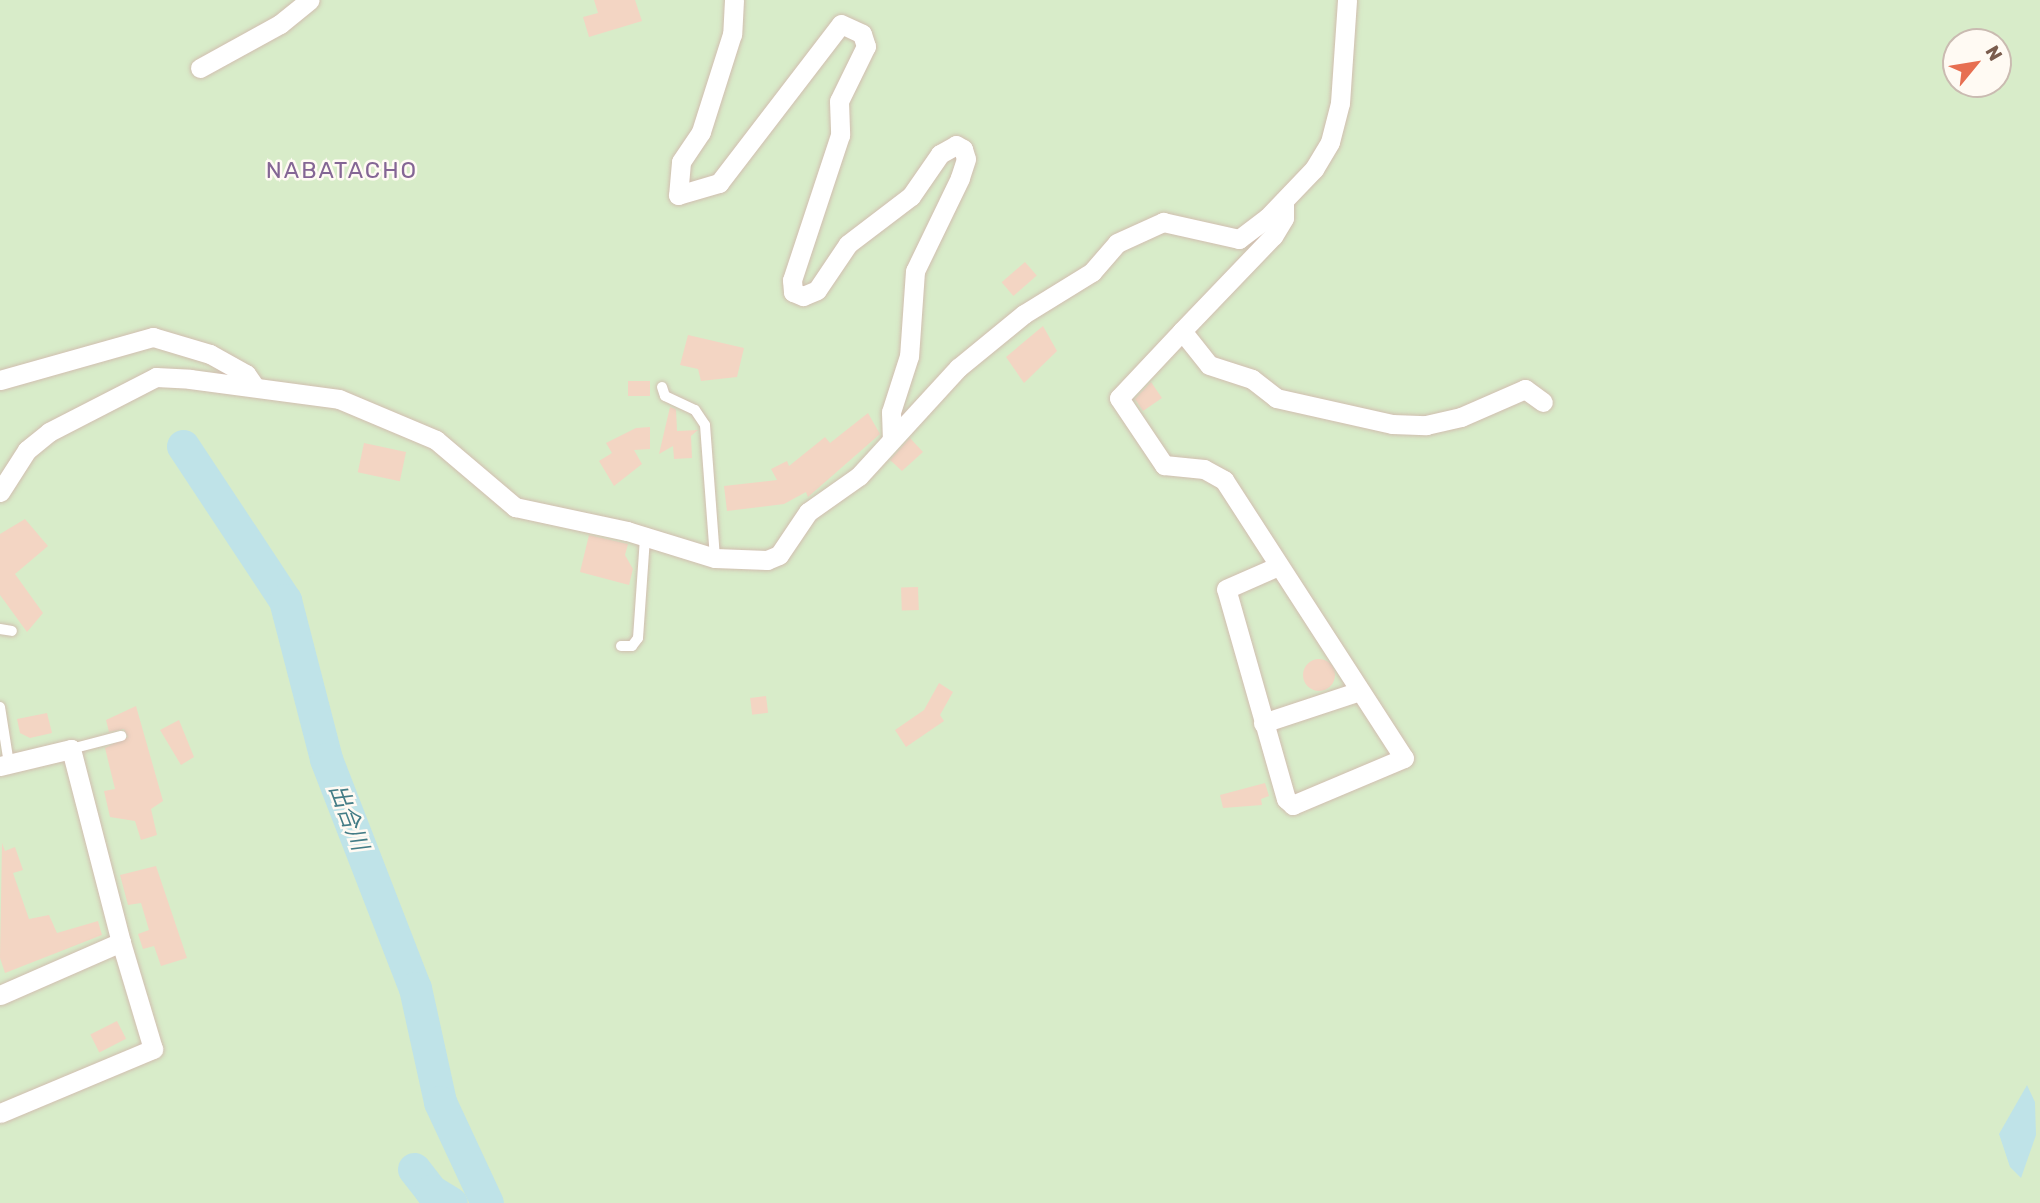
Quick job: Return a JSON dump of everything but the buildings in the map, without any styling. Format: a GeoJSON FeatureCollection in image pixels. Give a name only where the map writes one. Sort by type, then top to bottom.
{"type":"FeatureCollection","features":[{"type":"Feature","properties":{"kind":"street"},"geometry":{"type":"LineString","coordinates":[[200,68],[280,24],[310,0]]}},
{"type":"Feature","properties":{"kind":"street"},"geometry":{"type":"LineString","coordinates":[[734,0],[732,34],[701,132],[681,162],[678,195],[719,183],[841,24],[862,34],[866,46],[839,101],[840,135],[792,280],[793,292],[803,296],[817,290],[848,244],[911,196],[940,154],[956,145],[963,149],[966,159],[960,177],[915,271],[909,356],[891,412],[892,439]]}},
{"type":"Feature","properties":{"kind":"street"},"geometry":{"type":"LineString","coordinates":[[0,492],[27,450],[49,432],[156,377],[339,399],[436,440],[515,508],[645,537],[715,558],[767,560],[779,555],[808,512],[859,476],[985,343],[1092,272],[1117,243],[1140,228],[1182,223],[1239,239],[1284,200],[1330,142],[1340,103],[1347,0]]}},
{"type":"Feature","properties":{"kind":"street"},"geometry":{"type":"LineString","coordinates":[[1276,567],[1226,589],[1262,723],[1286,799],[1293,805],[1404,758],[1276,567],[1224,480],[1204,469],[1164,465],[1119,398],[1273,236],[1284,218],[1284,200]]}},
{"type":"Feature","properties":{"kind":"street"},"geometry":{"type":"LineString","coordinates":[[1182,331],[1209,365],[1252,379],[1276,398],[1392,424],[1426,425],[1461,417],[1525,389],[1543,402]]}},
{"type":"Feature","properties":{"kind":"street"},"geometry":{"type":"LineString","coordinates":[[0,380],[153,337],[210,354],[246,374],[255,387]]}},
{"type":"Feature","properties":{"kind":"street"},"geometry":{"type":"LineString","coordinates":[[1262,723],[1360,691]]}},
{"type":"Feature","properties":{"kind":"street"},"geometry":{"type":"LineString","coordinates":[[0,1113],[153,1049],[121,942],[71,749],[4,765]]}},
{"type":"Feature","properties":{"kind":"street"},"geometry":{"type":"LineString","coordinates":[[0,995],[121,942]]}},
{"type":"Feature","properties":{"kind":"lane"},"geometry":{"type":"LineString","coordinates":[[662,387],[665,396],[695,410],[705,425],[715,558]]}},
{"type":"Feature","properties":{"kind":"lane"},"geometry":{"type":"LineString","coordinates":[[621,646],[632,646],[638,638],[645,537]]}},
{"type":"Feature","properties":{"kind":"lane"},"geometry":{"type":"LineString","coordinates":[[0,629],[12,631]]}},
{"type":"Feature","properties":{"kind":"lane"},"geometry":{"type":"LineString","coordinates":[[0,707],[4,765]]}},
{"type":"Feature","properties":{"kind":"lane"},"geometry":{"type":"LineString","coordinates":[[71,749],[121,736]]}},
{"type":"Feature","properties":{"kind":"green space"},"geometry":{"type":"Polygon","coordinates":[[[0,0],[2040,0],[2040,1203],[0,1203],[0,0]]]}},
{"type":"Feature","properties":{"kind":"water"},"geometry":{"type":"Polygon","coordinates":[[[2027,1085],[2035,1102],[2036,1135],[2021,1178],[2010,1167],[1999,1134],[2027,1085]]]}},
{"type":"Feature","properties":{"kind":"waterway","name":"出合川"},"geometry":{"type":"LineString","coordinates":[[183,446],[285,600],[326,759],[415,988],[440,1102],[487,1203]]}},
{"type":"Feature","properties":{"kind":"waterway","name":"出合川"},"geometry":{"type":"LineString","coordinates":[[414,1169],[431,1191],[451,1203]]}},
{"type":"Feature","properties":{"kind":"district","name":"NABATACHO"},"geometry":{"type":"Point","coordinates":[342,170]}}]}
